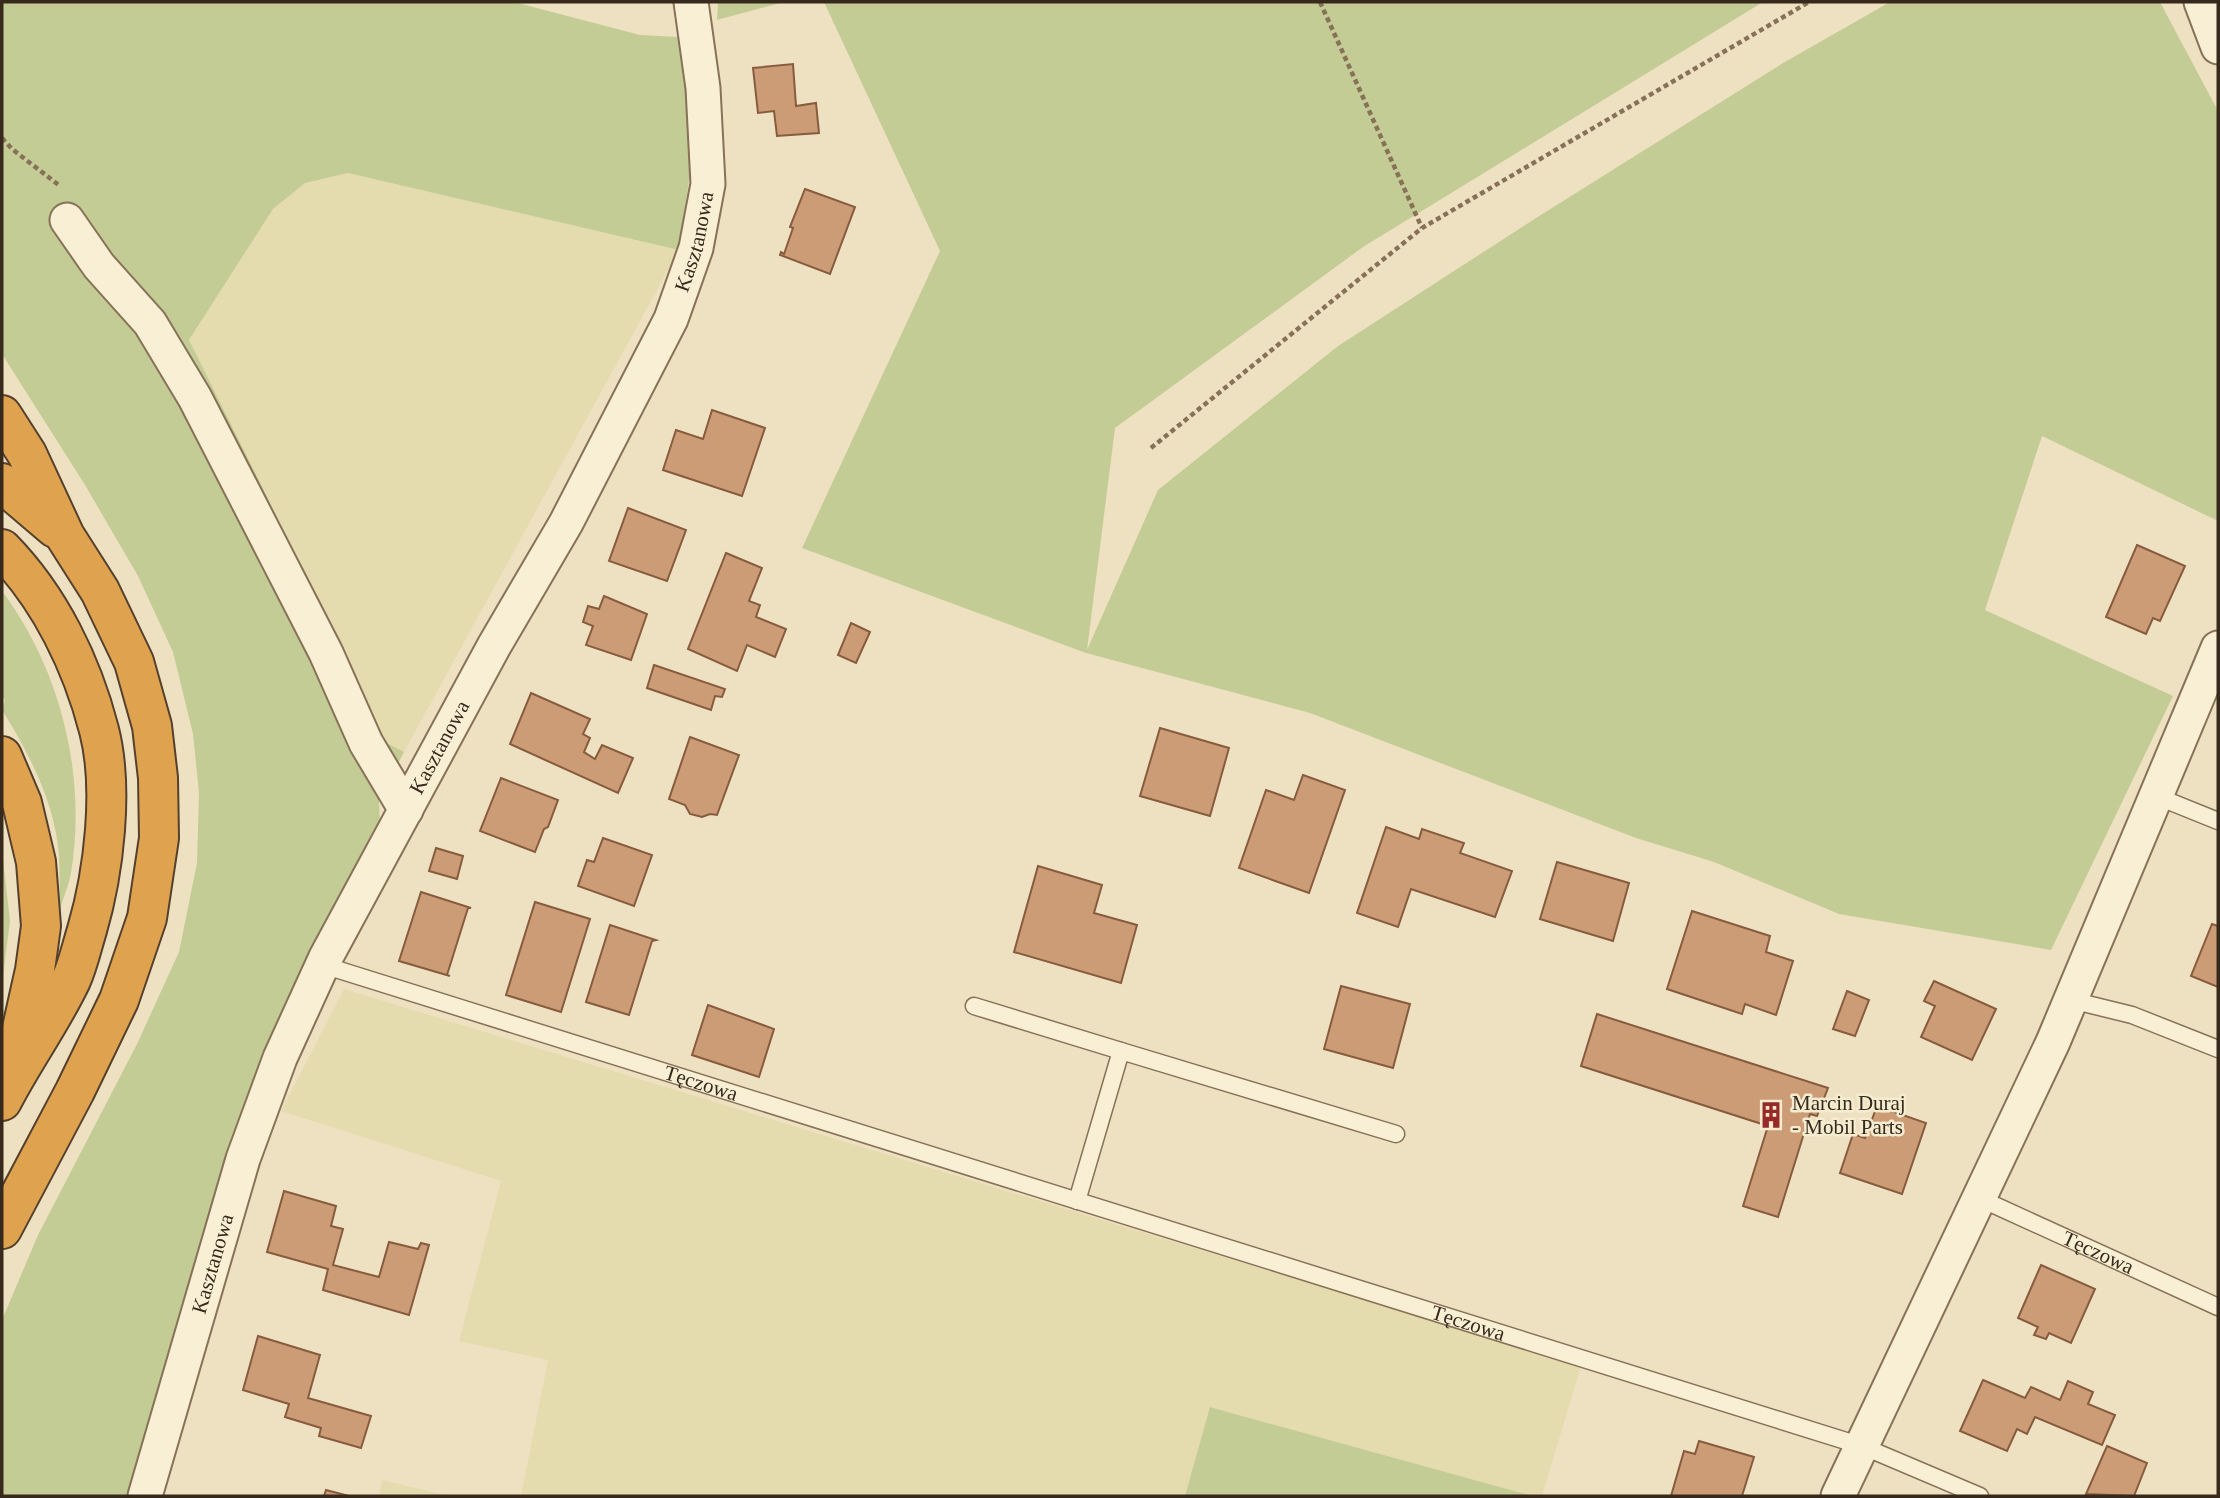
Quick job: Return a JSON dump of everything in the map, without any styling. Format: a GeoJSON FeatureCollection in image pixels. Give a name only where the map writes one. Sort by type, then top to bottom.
{"type":"FeatureCollection","features":[{"type":"Feature","properties":{"kind":"highway"},"geometry":{"type":"LineString","coordinates":[[2,415],[27,454],[65,536],[100,591],[134,662],[152,726],[158,778],[159,838],[147,918],[119,1000],[75,1091],[2,1229]]}},
{"type":"Feature","properties":{"kind":"highway"},"geometry":{"type":"LineString","coordinates":[[2,483],[65,536]]}},
{"type":"Feature","properties":{"kind":"highway"},"geometry":{"type":"LineString","coordinates":[[2,549],[15,562],[50,611],[75,657],[100,732],[105,778],[105,846],[95,904],[72,979],[6,1092]]}},
{"type":"Feature","properties":{"kind":"highway"},"geometry":{"type":"LineString","coordinates":[[2,757],[22,803],[36,862],[41,926],[34,970],[6,1092]]}},
{"type":"Feature","properties":{"kind":"street","name":"Kasztanowa"},"geometry":{"type":"LineString","coordinates":[[145,1496],[243,1159],[280,1058],[323,965],[494,646],[566,523],[675,307],[696,248],[708,184],[706,126],[691,2]]}},
{"type":"Feature","properties":{"kind":"street"},"geometry":{"type":"LineString","coordinates":[[2201,2],[2218,47]]}},
{"type":"Feature","properties":{"kind":"street"},"geometry":{"type":"LineString","coordinates":[[67,220],[99,266],[150,323],[195,398],[326,653],[366,743],[406,810]]}},
{"type":"Feature","properties":{"kind":"street"},"geometry":{"type":"LineString","coordinates":[[1838,1496],[2071,1000],[2218,651]]}},
{"type":"Feature","properties":{"kind":"lane"},"geometry":{"type":"LineString","coordinates":[[2156,796],[2218,821]]}},
{"type":"Feature","properties":{"kind":"lane","name":"Tęczowa"},"geometry":{"type":"LineString","coordinates":[[323,965],[1862,1446],[1980,1496]]}},
{"type":"Feature","properties":{"kind":"lane"},"geometry":{"type":"LineString","coordinates":[[2071,1000],[2132,1015],[2218,1049]]}},
{"type":"Feature","properties":{"kind":"lane"},"geometry":{"type":"LineString","coordinates":[[974,1006],[1396,1134]]}},
{"type":"Feature","properties":{"kind":"lane"},"geometry":{"type":"LineString","coordinates":[[1077,1201],[1121,1051]]}},
{"type":"Feature","properties":{"kind":"lane","name":"Tęczowa"},"geometry":{"type":"LineString","coordinates":[[1979,1198],[2218,1307]]}},
{"type":"Feature","properties":{"kind":"path"},"geometry":{"type":"LineString","coordinates":[[1320,2],[1422,228]]}},
{"type":"Feature","properties":{"kind":"path"},"geometry":{"type":"LineString","coordinates":[[1150,447],[1422,228],[1809,2]]}},
{"type":"Feature","properties":{"kind":"path"},"geometry":{"type":"LineString","coordinates":[[2,138],[63,189],[67,220]]}},
{"type":"Feature","properties":{"kind":"shaded area"},"geometry":{"type":"Polygon","coordinates":[[[348,173],[679,250],[404,752],[381,741],[189,340],[273,209],[305,183],[348,173]]]}},
{"type":"Feature","properties":{"kind":"shaded area"},"geometry":{"type":"Polygon","coordinates":[[[344,989],[1581,1366],[1542,1496],[1532,1496],[1211,1407],[1185,1496],[521,1496],[548,1360],[459,1341],[501,1181],[281,1111],[344,989]]]}},
{"type":"Feature","properties":{"kind":"shaded area"},"geometry":{"type":"Polygon","coordinates":[[[382,1480],[449,1496],[379,1496],[382,1480]]]}},
{"type":"Feature","properties":{"kind":"green space"},"geometry":{"type":"Polygon","coordinates":[[[2,2],[514,2],[640,35],[678,37],[690,103],[692,159],[679,250],[348,173],[305,183],[273,209],[189,340],[269,501],[381,740],[404,752],[379,801],[380,824],[249,1094],[127,1496],[2,1496],[2,1320],[38,1235],[137,1044],[179,952],[197,863],[199,793],[193,734],[173,652],[138,576],[85,485],[2,354],[2,2]]]}},
{"type":"Feature","properties":{"kind":"green space"},"geometry":{"type":"Polygon","coordinates":[[[718,2],[784,2],[717,20],[718,2]]]}},
{"type":"Feature","properties":{"kind":"green space"},"geometry":{"type":"Polygon","coordinates":[[[824,2],[1763,2],[1363,247],[1115,428],[1087,650],[1158,490],[1338,346],[1783,63],[1890,2],[2160,2],[2218,111],[2218,521],[2042,436],[1985,610],[2173,696],[2051,950],[1839,914],[1714,862],[1636,838],[1310,713],[1086,653],[802,548],[940,251],[824,2]]]}},
{"type":"Feature","properties":{"kind":"green space"},"geometry":{"type":"Polygon","coordinates":[[[2,591],[23,622],[54,689],[72,762],[75,836],[70,878],[60,910],[59,855],[52,816],[31,761],[2,710],[5,700],[2,696],[2,591]]]}},
{"type":"Feature","properties":{"kind":"green space"},"geometry":{"type":"Polygon","coordinates":[[[2,850],[10,921],[2,984],[2,850]]]}},
{"type":"Feature","properties":{"kind":"green space"},"geometry":{"type":"Polygon","coordinates":[[[1210,1407],[1532,1496],[1185,1496],[1210,1407]]]}},
{"type":"Feature","properties":{"kind":"building"},"geometry":{"type":"Polygon","coordinates":[[[793,64],[796,106],[816,103],[819,133],[777,136],[774,111],[758,113],[753,68],[793,64]]]}},
{"type":"Feature","properties":{"kind":"building"},"geometry":{"type":"Polygon","coordinates":[[[805,189],[855,207],[830,274],[780,255],[781,252],[784,254],[793,228],[790,227],[805,189]]]}},
{"type":"Feature","properties":{"kind":"building"},"geometry":{"type":"Polygon","coordinates":[[[712,410],[765,428],[742,496],[663,470],[676,430],[703,439],[712,410]]]}},
{"type":"Feature","properties":{"kind":"building"},"geometry":{"type":"Polygon","coordinates":[[[628,508],[686,530],[667,581],[609,561],[628,508]]]}},
{"type":"Feature","properties":{"kind":"building"},"geometry":{"type":"Polygon","coordinates":[[[2137,545],[2185,566],[2160,621],[2153,618],[2146,634],[2106,617],[2137,545]]]}},
{"type":"Feature","properties":{"kind":"building"},"geometry":{"type":"Polygon","coordinates":[[[726,553],[762,568],[749,601],[760,605],[756,617],[786,629],[775,657],[747,645],[737,671],[688,649],[726,553]]]}},
{"type":"Feature","properties":{"kind":"building"},"geometry":{"type":"Polygon","coordinates":[[[604,596],[647,614],[631,660],[586,645],[593,626],[583,622],[588,606],[599,609],[604,596]]]}},
{"type":"Feature","properties":{"kind":"building"},"geometry":{"type":"Polygon","coordinates":[[[851,623],[870,632],[856,663],[838,655],[851,623]]]}},
{"type":"Feature","properties":{"kind":"building"},"geometry":{"type":"Polygon","coordinates":[[[654,665],[725,689],[722,697],[715,696],[711,710],[647,688],[654,665]]]}},
{"type":"Feature","properties":{"kind":"building"},"geometry":{"type":"Polygon","coordinates":[[[531,693],[590,719],[583,734],[590,738],[584,752],[595,759],[602,745],[633,758],[618,793],[510,744],[531,693]]]}},
{"type":"Feature","properties":{"kind":"building"},"geometry":{"type":"Polygon","coordinates":[[[1160,728],[1229,748],[1210,816],[1140,796],[1160,728]]]}},
{"type":"Feature","properties":{"kind":"building"},"geometry":{"type":"Polygon","coordinates":[[[690,737],[739,755],[717,815],[702,817],[690,814],[685,805],[669,799],[690,737]]]}},
{"type":"Feature","properties":{"kind":"building"},"geometry":{"type":"Polygon","coordinates":[[[1303,775],[1345,790],[1309,893],[1239,868],[1266,790],[1294,800],[1303,775]]]}},
{"type":"Feature","properties":{"kind":"building"},"geometry":{"type":"Polygon","coordinates":[[[501,778],[558,800],[535,852],[480,831],[501,778]]]}},
{"type":"Feature","properties":{"kind":"building"},"geometry":{"type":"Polygon","coordinates":[[[1386,827],[1419,839],[1422,829],[1464,843],[1460,853],[1512,871],[1495,917],[1411,889],[1398,927],[1357,913],[1386,827]]]}},
{"type":"Feature","properties":{"kind":"building"},"geometry":{"type":"Polygon","coordinates":[[[603,838],[652,855],[634,906],[578,886],[587,860],[594,862],[603,838]]]}},
{"type":"Feature","properties":{"kind":"building"},"geometry":{"type":"Polygon","coordinates":[[[436,848],[463,856],[457,879],[429,871],[436,848]]]}},
{"type":"Feature","properties":{"kind":"building"},"geometry":{"type":"Polygon","coordinates":[[[1557,862],[1629,883],[1613,941],[1540,919],[1557,862]]]}},
{"type":"Feature","properties":{"kind":"building"},"geometry":{"type":"Polygon","coordinates":[[[1038,866],[1102,885],[1094,913],[1137,925],[1121,983],[1014,952],[1038,866]]]}},
{"type":"Feature","properties":{"kind":"building"},"geometry":{"type":"Polygon","coordinates":[[[421,892],[471,908],[468,908],[447,975],[450,976],[399,961],[421,892]]]}},
{"type":"Feature","properties":{"kind":"building"},"geometry":{"type":"Polygon","coordinates":[[[535,902],[590,919],[561,1012],[506,995],[535,902]]]}},
{"type":"Feature","properties":{"kind":"building"},"geometry":{"type":"Polygon","coordinates":[[[1692,911],[1770,936],[1766,952],[1793,961],[1776,1015],[1745,1004],[1742,1014],[1667,989],[1692,911]]]}},
{"type":"Feature","properties":{"kind":"building"},"geometry":{"type":"Polygon","coordinates":[[[2212,924],[2218,926],[2218,987],[2191,976],[2212,924]]]}},
{"type":"Feature","properties":{"kind":"building"},"geometry":{"type":"Polygon","coordinates":[[[610,925],[656,940],[652,941],[629,1015],[586,1002],[610,925]]]}},
{"type":"Feature","properties":{"kind":"building"},"geometry":{"type":"Polygon","coordinates":[[[1934,981],[1996,1009],[1972,1060],[1921,1037],[1935,1006],[1924,1001],[1934,981]]]}},
{"type":"Feature","properties":{"kind":"building"},"geometry":{"type":"Polygon","coordinates":[[[1341,986],[1410,1004],[1393,1068],[1324,1049],[1341,986]]]}},
{"type":"Feature","properties":{"kind":"building"},"geometry":{"type":"Polygon","coordinates":[[[1847,991],[1869,1000],[1855,1036],[1833,1029],[1847,991]]]}},
{"type":"Feature","properties":{"kind":"building"},"geometry":{"type":"Polygon","coordinates":[[[708,1005],[774,1029],[759,1077],[692,1055],[708,1005]]]}},
{"type":"Feature","properties":{"kind":"building","name":"Marcin Duraj - Mobil Parts"},"geometry":{"type":"Polygon","coordinates":[[[1597,1014],[1828,1088],[1817,1116],[1810,1114],[1778,1217],[1743,1206],[1768,1126],[1581,1066],[1597,1014]]]}},
{"type":"Feature","properties":{"kind":"building"},"geometry":{"type":"Polygon","coordinates":[[[1877,1106],[1926,1123],[1902,1194],[1840,1173],[1853,1134],[1865,1138],[1877,1106]]]}},
{"type":"Feature","properties":{"kind":"building"},"geometry":{"type":"Polygon","coordinates":[[[284,1191],[336,1206],[331,1226],[343,1229],[333,1265],[379,1277],[389,1242],[418,1249],[421,1243],[429,1245],[409,1315],[323,1290],[328,1269],[267,1252],[284,1191]]]}},
{"type":"Feature","properties":{"kind":"building"},"geometry":{"type":"Polygon","coordinates":[[[2041,1265],[2095,1289],[2071,1343],[2049,1333],[2046,1339],[2034,1335],[2038,1327],[2018,1318],[2041,1265]]]}},
{"type":"Feature","properties":{"kind":"building"},"geometry":{"type":"Polygon","coordinates":[[[258,1336],[320,1355],[308,1398],[371,1416],[361,1448],[319,1436],[321,1428],[285,1417],[289,1404],[243,1390],[258,1336]]]}},
{"type":"Feature","properties":{"kind":"building"},"geometry":{"type":"Polygon","coordinates":[[[1983,1380],[2025,1398],[2031,1387],[2060,1400],[2068,1381],[2093,1392],[2088,1404],[2115,1415],[2102,1445],[2035,1417],[2027,1434],[2017,1429],[2007,1451],[1960,1431],[1983,1380]]]}},
{"type":"Feature","properties":{"kind":"building"},"geometry":{"type":"Polygon","coordinates":[[[1699,1441],[1754,1457],[1742,1496],[1671,1496],[1684,1451],[1695,1454],[1699,1441]]]}},
{"type":"Feature","properties":{"kind":"building"},"geometry":{"type":"Polygon","coordinates":[[[2107,1446],[2147,1463],[2134,1496],[2086,1494],[2107,1446]]]}},
{"type":"Feature","properties":{"kind":"building"},"geometry":{"type":"Polygon","coordinates":[[[326,1490],[349,1496],[324,1496],[326,1490]]]}},
{"type":"Feature","properties":{"kind":"place","name":"Marcin Duraj - Mobil Parts"},"geometry":{"type":"Point","coordinates":[1771,1115]}}]}
